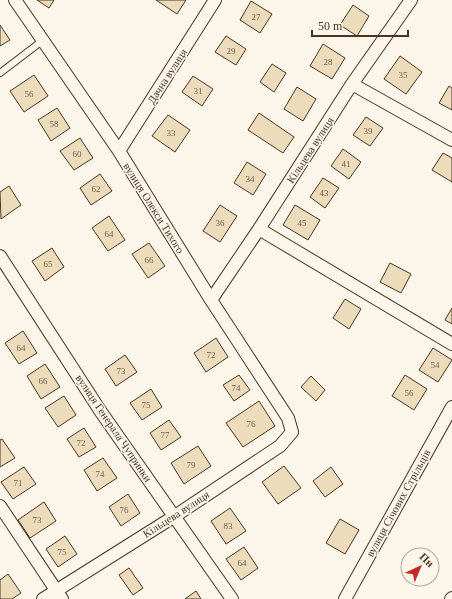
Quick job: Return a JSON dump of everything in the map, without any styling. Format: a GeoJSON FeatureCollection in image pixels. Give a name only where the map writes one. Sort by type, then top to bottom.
{"type":"FeatureCollection","features":[{"type":"Feature","properties":{"kind":"street","name":"вулиця Олекси Тихого"},"geometry":{"type":"LineString","coordinates":[[15,0],[119,151],[288,418]]}},
{"type":"Feature","properties":{"kind":"street","name":"Дачна вулиця"},"geometry":{"type":"LineString","coordinates":[[119,151],[215,0]]}},
{"type":"Feature","properties":{"kind":"street","name":"Кільцева вулиця"},"geometry":{"type":"LineString","coordinates":[[212,300],[259,230],[352,84],[411,0]]}},
{"type":"Feature","properties":{"kind":"street"},"geometry":{"type":"LineString","coordinates":[[352,84],[452,140]]}},
{"type":"Feature","properties":{"kind":"street"},"geometry":{"type":"LineString","coordinates":[[259,230],[452,344]]}},
{"type":"Feature","properties":{"kind":"street","name":"вулиця Генерала Чупринки"},"geometry":{"type":"LineString","coordinates":[[0,256],[101,412],[232,599]]}},
{"type":"Feature","properties":{"kind":"street","name":"вулиця Січових Стрільців"},"geometry":{"type":"LineString","coordinates":[[345,599],[452,407]]}},
{"type":"Feature","properties":{"kind":"street","name":"Кільцева вулиця"},"geometry":{"type":"LineString","coordinates":[[43,599],[59,595],[280,446],[292,432],[288,418]]}},
{"type":"Feature","properties":{"kind":"street"},"geometry":{"type":"LineString","coordinates":[[0,506],[59,595]]}},
{"type":"Feature","properties":{"kind":"lane"},"geometry":{"type":"LineString","coordinates":[[0,73],[42,41]]}},
{"type":"Feature","properties":{"kind":"building"},"geometry":{"type":"Polygon","coordinates":[[[37,0],[54,0],[49,8],[37,0]]]}},
{"type":"Feature","properties":{"kind":"building"},"geometry":{"type":"Polygon","coordinates":[[[156,0],[186,0],[177,14],[156,0]]]}},
{"type":"Feature","properties":{"kind":"building"},"geometry":{"type":"Polygon","coordinates":[[[251,1],[272,14],[260,33],[240,20],[251,1]]]}},
{"type":"Feature","properties":{"kind":"building"},"geometry":{"type":"Polygon","coordinates":[[[353,5],[369,16],[357,36],[340,25],[353,5]]]}},
{"type":"Feature","properties":{"kind":"building"},"geometry":{"type":"Polygon","coordinates":[[[0,25],[10,40],[0,46],[0,25]]]}},
{"type":"Feature","properties":{"kind":"building"},"geometry":{"type":"Polygon","coordinates":[[[226,36],[246,49],[236,65],[215,52],[226,36]]]}},
{"type":"Feature","properties":{"kind":"building"},"geometry":{"type":"Polygon","coordinates":[[[323,44],[345,58],[332,79],[310,66],[323,44]]]}},
{"type":"Feature","properties":{"kind":"building"},"geometry":{"type":"Polygon","coordinates":[[[400,56],[422,72],[406,94],[384,79],[400,56]]]}},
{"type":"Feature","properties":{"kind":"building"},"geometry":{"type":"Polygon","coordinates":[[[272,64],[286,73],[274,92],[260,82],[272,64]]]}},
{"type":"Feature","properties":{"kind":"building"},"geometry":{"type":"Polygon","coordinates":[[[34,75],[48,96],[24,112],[10,91],[34,75]]]}},
{"type":"Feature","properties":{"kind":"building"},"geometry":{"type":"Polygon","coordinates":[[[193,76],[213,89],[202,106],[182,92],[193,76]]]}},
{"type":"Feature","properties":{"kind":"building"},"geometry":{"type":"Polygon","coordinates":[[[449,86],[452,88],[452,110],[439,103],[449,86]]]}},
{"type":"Feature","properties":{"kind":"building"},"geometry":{"type":"Polygon","coordinates":[[[297,87],[316,99],[303,121],[284,109],[297,87]]]}},
{"type":"Feature","properties":{"kind":"building"},"geometry":{"type":"Polygon","coordinates":[[[57,108],[70,128],[51,141],[38,120],[57,108]]]}},
{"type":"Feature","properties":{"kind":"building"},"geometry":{"type":"Polygon","coordinates":[[[259,113],[294,137],[283,153],[248,130],[259,113]]]}},
{"type":"Feature","properties":{"kind":"building"},"geometry":{"type":"Polygon","coordinates":[[[168,115],[190,130],[175,152],[152,136],[168,115]]]}},
{"type":"Feature","properties":{"kind":"building"},"geometry":{"type":"Polygon","coordinates":[[[366,117],[383,128],[370,146],[353,135],[366,117]]]}},
{"type":"Feature","properties":{"kind":"building"},"geometry":{"type":"Polygon","coordinates":[[[80,138],[93,158],[74,170],[60,151],[80,138]]]}},
{"type":"Feature","properties":{"kind":"building"},"geometry":{"type":"Polygon","coordinates":[[[343,149],[361,162],[349,179],[331,166],[343,149]]]}},
{"type":"Feature","properties":{"kind":"building"},"geometry":{"type":"Polygon","coordinates":[[[443,153],[452,158],[452,182],[432,170],[443,153]]]}},
{"type":"Feature","properties":{"kind":"building"},"geometry":{"type":"Polygon","coordinates":[[[247,162],[266,174],[253,195],[234,183],[247,162]]]}},
{"type":"Feature","properties":{"kind":"building"},"geometry":{"type":"Polygon","coordinates":[[[100,174],[112,191],[91,205],[80,188],[100,174]]]}},
{"type":"Feature","properties":{"kind":"building"},"geometry":{"type":"Polygon","coordinates":[[[323,178],[339,188],[325,208],[310,197],[323,178]]]}},
{"type":"Feature","properties":{"kind":"building"},"geometry":{"type":"Polygon","coordinates":[[[9,186],[21,205],[1,219],[0,192],[9,186]]]}},
{"type":"Feature","properties":{"kind":"building"},"geometry":{"type":"Polygon","coordinates":[[[220,205],[237,216],[220,242],[203,231],[220,205]]]}},
{"type":"Feature","properties":{"kind":"building"},"geometry":{"type":"Polygon","coordinates":[[[295,205],[320,220],[308,240],[283,225],[295,205]]]}},
{"type":"Feature","properties":{"kind":"building"},"geometry":{"type":"Polygon","coordinates":[[[109,216],[125,240],[108,251],[92,228],[109,216]]]}},
{"type":"Feature","properties":{"kind":"building"},"geometry":{"type":"Polygon","coordinates":[[[149,243],[165,266],[148,278],[132,254],[149,243]]]}},
{"type":"Feature","properties":{"kind":"building"},"geometry":{"type":"Polygon","coordinates":[[[52,248],[64,267],[45,281],[32,261],[52,248]]]}},
{"type":"Feature","properties":{"kind":"building"},"geometry":{"type":"Polygon","coordinates":[[[390,263],[411,274],[401,293],[380,282],[390,263]]]}},
{"type":"Feature","properties":{"kind":"building"},"geometry":{"type":"Polygon","coordinates":[[[345,299],[361,309],[349,329],[333,318],[345,299]]]}},
{"type":"Feature","properties":{"kind":"building"},"geometry":{"type":"Polygon","coordinates":[[[452,308],[452,324],[445,320],[452,308]]]}},
{"type":"Feature","properties":{"kind":"building"},"geometry":{"type":"Polygon","coordinates":[[[23,331],[37,353],[19,364],[5,343],[23,331]]]}},
{"type":"Feature","properties":{"kind":"building"},"geometry":{"type":"Polygon","coordinates":[[[216,338],[228,357],[206,372],[194,353],[216,338]]]}},
{"type":"Feature","properties":{"kind":"building"},"geometry":{"type":"Polygon","coordinates":[[[433,348],[452,360],[438,382],[419,370],[433,348]]]}},
{"type":"Feature","properties":{"kind":"building"},"geometry":{"type":"Polygon","coordinates":[[[125,355],[137,372],[116,386],[105,369],[125,355]]]}},
{"type":"Feature","properties":{"kind":"building"},"geometry":{"type":"Polygon","coordinates":[[[45,364],[60,387],[41,399],[27,376],[45,364]]]}},
{"type":"Feature","properties":{"kind":"building"},"geometry":{"type":"Polygon","coordinates":[[[239,375],[250,390],[234,401],[223,385],[239,375]]]}},
{"type":"Feature","properties":{"kind":"building"},"geometry":{"type":"Polygon","coordinates":[[[405,375],[427,389],[414,410],[392,396],[405,375]]]}},
{"type":"Feature","properties":{"kind":"building"},"geometry":{"type":"Polygon","coordinates":[[[311,376],[325,390],[316,401],[301,387],[311,376]]]}},
{"type":"Feature","properties":{"kind":"building"},"geometry":{"type":"Polygon","coordinates":[[[151,389],[162,407],[142,420],[130,403],[151,389]]]}},
{"type":"Feature","properties":{"kind":"building"},"geometry":{"type":"Polygon","coordinates":[[[64,396],[76,415],[58,427],[45,408],[64,396]]]}},
{"type":"Feature","properties":{"kind":"building"},"geometry":{"type":"Polygon","coordinates":[[[259,401],[275,426],[243,447],[226,423],[259,401]]]}},
{"type":"Feature","properties":{"kind":"building"},"geometry":{"type":"Polygon","coordinates":[[[169,420],[181,437],[161,450],[150,433],[169,420]]]}},
{"type":"Feature","properties":{"kind":"building"},"geometry":{"type":"Polygon","coordinates":[[[84,428],[96,447],[79,457],[67,439],[84,428]]]}},
{"type":"Feature","properties":{"kind":"building"},"geometry":{"type":"Polygon","coordinates":[[[2,439],[15,458],[0,467],[0,440],[2,439]]]}},
{"type":"Feature","properties":{"kind":"building"},"geometry":{"type":"Polygon","coordinates":[[[198,446],[211,466],[184,484],[171,463],[198,446]]]}},
{"type":"Feature","properties":{"kind":"building"},"geometry":{"type":"Polygon","coordinates":[[[103,458],[117,478],[97,491],[84,470],[103,458]]]}},
{"type":"Feature","properties":{"kind":"building"},"geometry":{"type":"Polygon","coordinates":[[[284,466],[301,488],[278,504],[262,482],[284,466]]]}},
{"type":"Feature","properties":{"kind":"building"},"geometry":{"type":"Polygon","coordinates":[[[24,467],[36,484],[13,499],[1,482],[24,467]]]}},
{"type":"Feature","properties":{"kind":"building"},"geometry":{"type":"Polygon","coordinates":[[[331,467],[343,484],[325,497],[313,481],[331,467]]]}},
{"type":"Feature","properties":{"kind":"building"},"geometry":{"type":"Polygon","coordinates":[[[128,494],[140,513],[121,526],[109,507],[128,494]]]}},
{"type":"Feature","properties":{"kind":"building"},"geometry":{"type":"Polygon","coordinates":[[[44,502],[56,521],[30,538],[18,520],[44,502]]]}},
{"type":"Feature","properties":{"kind":"building"},"geometry":{"type":"Polygon","coordinates":[[[230,508],[246,531],[226,544],[211,521],[230,508]]]}},
{"type":"Feature","properties":{"kind":"building"},"geometry":{"type":"Polygon","coordinates":[[[340,519],[359,530],[345,554],[326,543],[340,519]]]}},
{"type":"Feature","properties":{"kind":"building"},"geometry":{"type":"Polygon","coordinates":[[[65,536],[77,554],[58,567],[46,549],[65,536]]]}},
{"type":"Feature","properties":{"kind":"building"},"geometry":{"type":"Polygon","coordinates":[[[244,547],[258,568],[241,580],[226,559],[244,547]]]}},
{"type":"Feature","properties":{"kind":"building"},"geometry":{"type":"Polygon","coordinates":[[[129,568],[143,588],[133,595],[119,575],[129,568]]]}},
{"type":"Feature","properties":{"kind":"building"},"geometry":{"type":"Polygon","coordinates":[[[8,574],[21,593],[12,599],[0,599],[0,580],[8,574]]]}},
{"type":"Feature","properties":{"kind":"building"},"geometry":{"type":"Polygon","coordinates":[[[196,591],[201,599],[185,599],[196,591]]]}}]}
